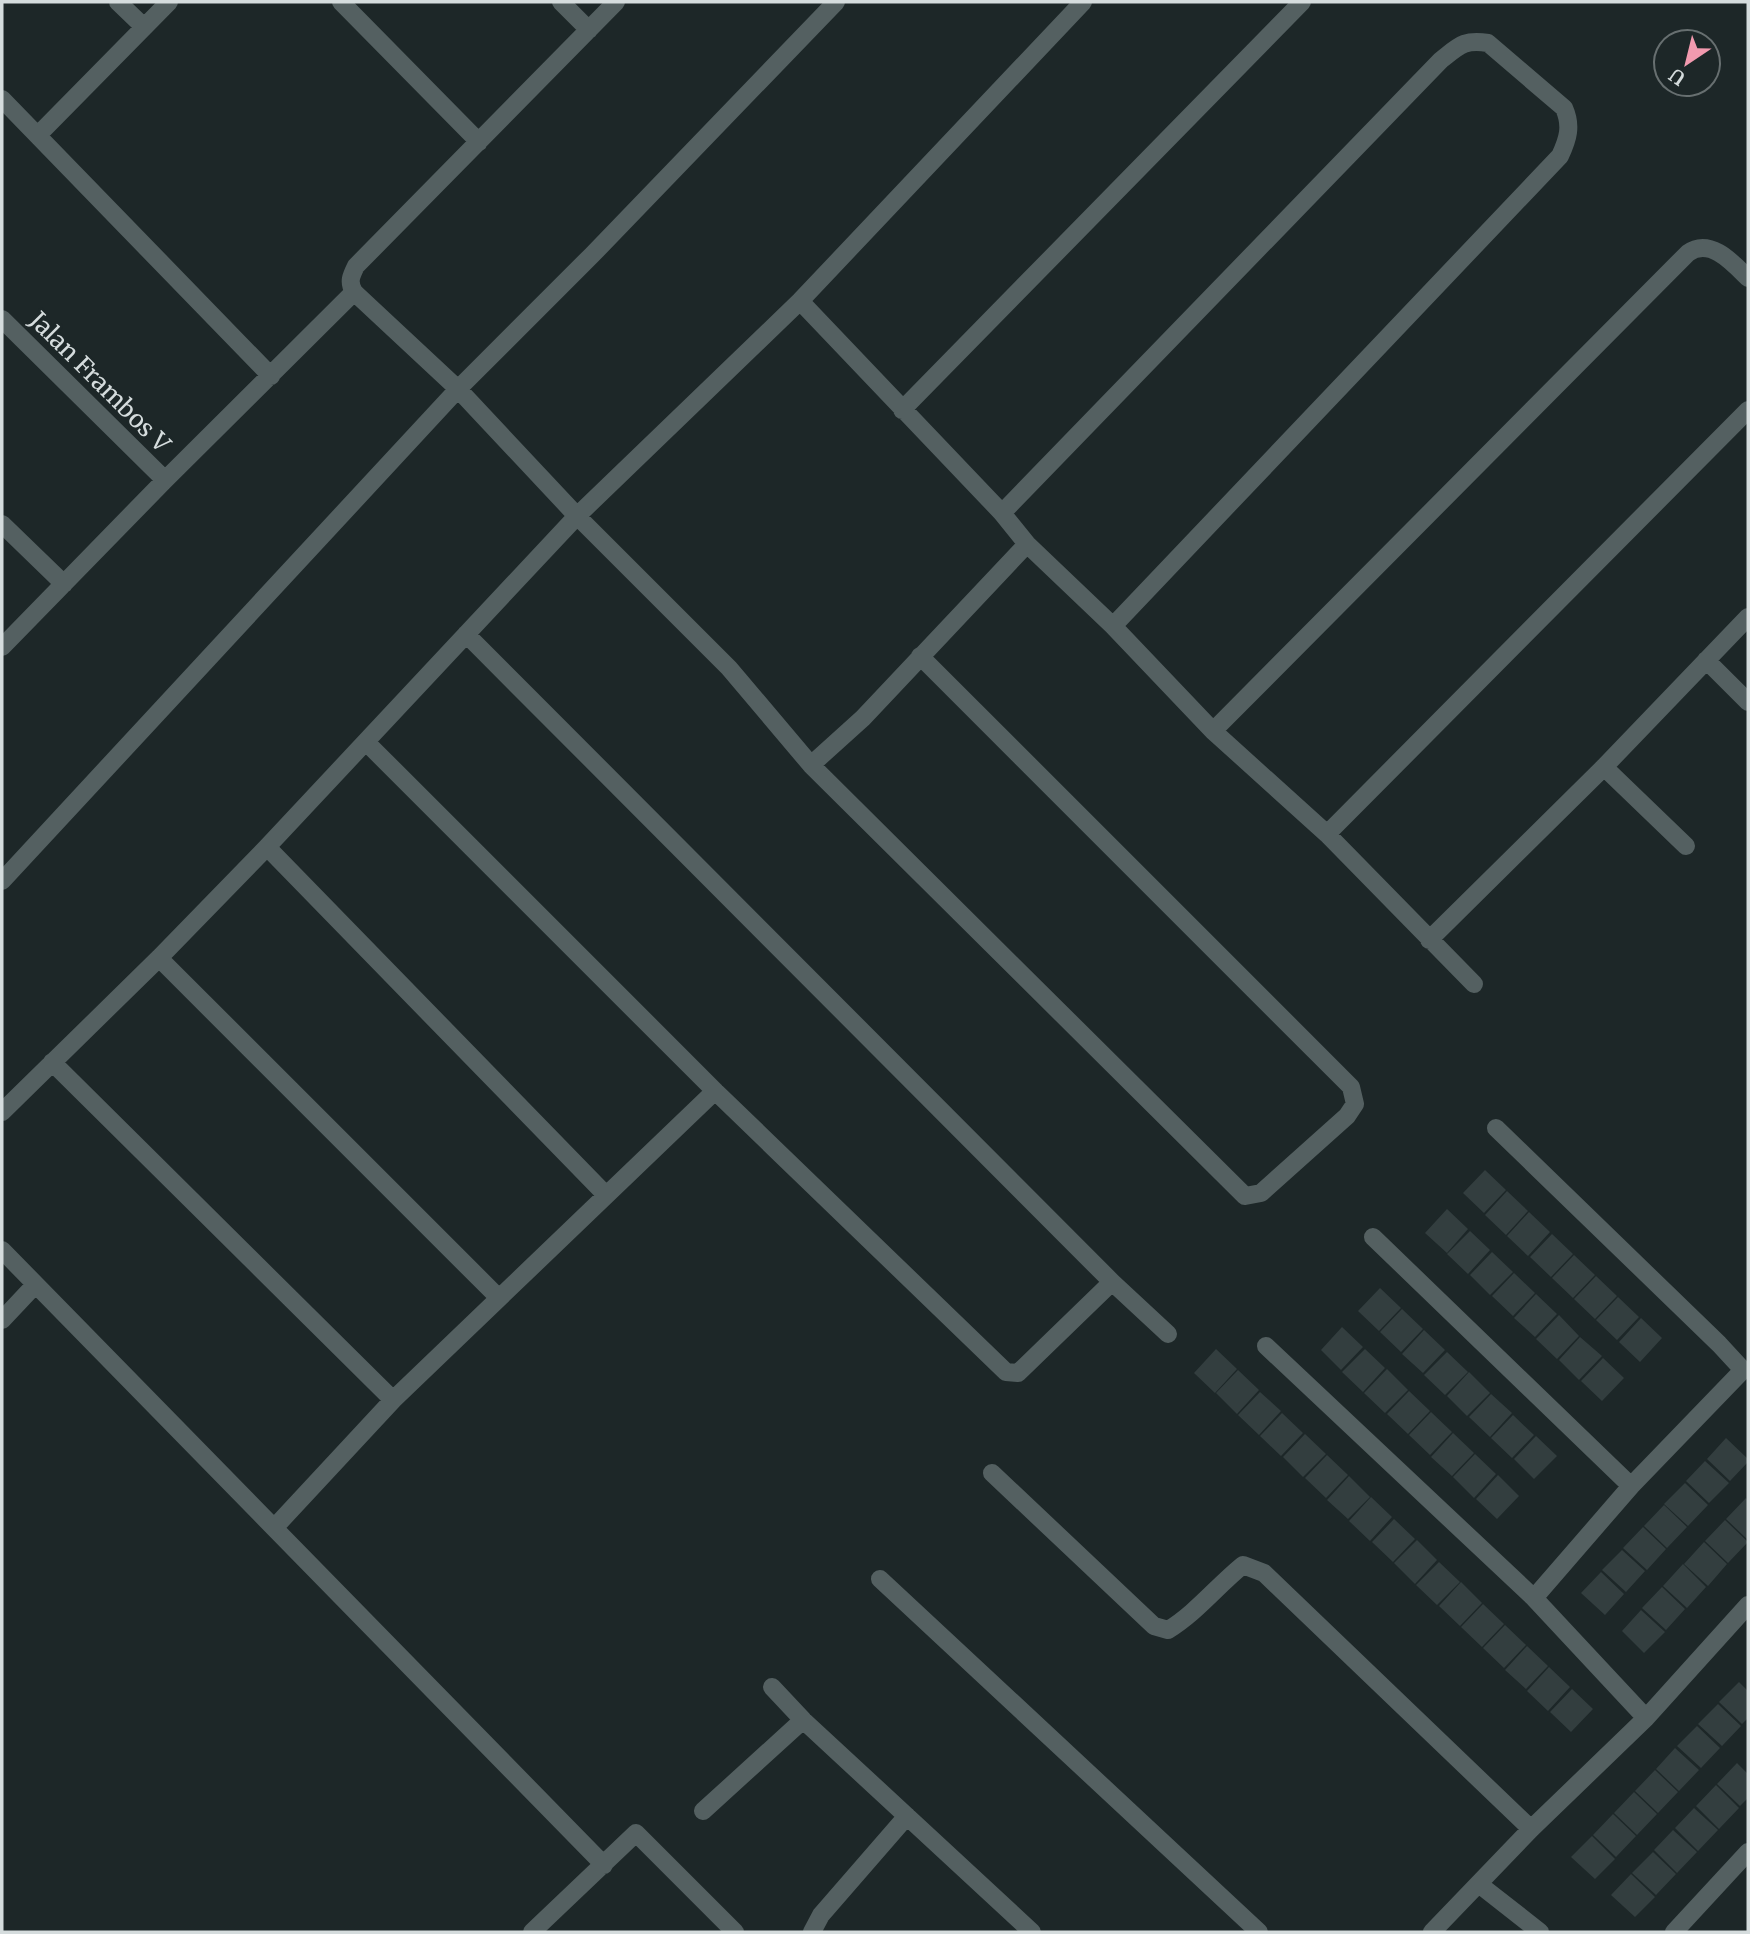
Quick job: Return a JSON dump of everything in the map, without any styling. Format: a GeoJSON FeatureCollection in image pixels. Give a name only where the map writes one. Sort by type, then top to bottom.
{"type":"FeatureCollection","features":[{"type":"Feature","properties":{"kind":"street"},"geometry":{"type":"LineString","coordinates":[[118,2],[144,27]]}},
{"type":"Feature","properties":{"kind":"street"},"geometry":{"type":"LineString","coordinates":[[38,135],[169,2]]}},
{"type":"Feature","properties":{"kind":"street"},"geometry":{"type":"LineString","coordinates":[[341,2],[479,142]]}},
{"type":"Feature","properties":{"kind":"street"},"geometry":{"type":"LineString","coordinates":[[561,2],[589,30]]}},
{"type":"Feature","properties":{"kind":"street"},"geometry":{"type":"LineString","coordinates":[[616,2],[356,266],[350,280],[354,292],[458,389],[577,516],[729,668],[811,765],[1245,1196],[1261,1194],[1347,1116],[1355,1104],[1351,1087],[920,656]]}},
{"type":"Feature","properties":{"kind":"street"},"geometry":{"type":"LineString","coordinates":[[2,881],[458,389],[592,255],[836,2]]}},
{"type":"Feature","properties":{"kind":"street"},"geometry":{"type":"LineString","coordinates":[[2,1112],[159,958],[267,847],[577,516],[800,301],[1083,2]]}},
{"type":"Feature","properties":{"kind":"street"},"geometry":{"type":"LineString","coordinates":[[902,410],[1302,2]]}},
{"type":"Feature","properties":{"kind":"street"},"geometry":{"type":"LineString","coordinates":[[1002,513],[1441,60],[1458,46],[1472,41],[1488,43],[1564,108],[1569,121],[1568,139],[1560,156],[1113,626]]}},
{"type":"Feature","properties":{"kind":"street"},"geometry":{"type":"LineString","coordinates":[[2,99],[271,376]]}},
{"type":"Feature","properties":{"kind":"street"},"geometry":{"type":"LineString","coordinates":[[1213,731],[1688,253],[1694,249],[1709,248],[1724,255],[1748,278]]}},
{"type":"Feature","properties":{"kind":"street"},"geometry":{"type":"LineString","coordinates":[[2,647],[164,480],[354,292]]}},
{"type":"Feature","properties":{"kind":"street"},"geometry":{"type":"LineString","coordinates":[[800,301],[1002,513],[1027,544],[1113,626],[1213,731],[1327,834],[1474,984]]}},
{"type":"Feature","properties":{"kind":"street","name":"Jalan Frambos V"},"geometry":{"type":"LineString","coordinates":[[2,319],[164,480]]}},
{"type":"Feature","properties":{"kind":"street"},"geometry":{"type":"LineString","coordinates":[[1327,834],[1748,410]]}},
{"type":"Feature","properties":{"kind":"street"},"geometry":{"type":"LineString","coordinates":[[2,524],[64,584]]}},
{"type":"Feature","properties":{"kind":"street"},"geometry":{"type":"LineString","coordinates":[[811,765],[863,718],[1027,544]]}},
{"type":"Feature","properties":{"kind":"street"},"geometry":{"type":"LineString","coordinates":[[1429,940],[1604,767],[1748,617]]}},
{"type":"Feature","properties":{"kind":"street"},"geometry":{"type":"LineString","coordinates":[[466,634],[1112,1282],[1168,1334]]}},
{"type":"Feature","properties":{"kind":"street"},"geometry":{"type":"LineString","coordinates":[[1706,660],[1748,702]]}},
{"type":"Feature","properties":{"kind":"street"},"geometry":{"type":"LineString","coordinates":[[367,743],[715,1091],[1006,1372],[1018,1373],[1112,1282]]}},
{"type":"Feature","properties":{"kind":"street"},"geometry":{"type":"LineString","coordinates":[[1604,767],[1686,846]]}},
{"type":"Feature","properties":{"kind":"street"},"geometry":{"type":"LineString","coordinates":[[267,847],[606,1195]]}},
{"type":"Feature","properties":{"kind":"street"},"geometry":{"type":"LineString","coordinates":[[159,958],[498,1297]]}},
{"type":"Feature","properties":{"kind":"street"},"geometry":{"type":"LineString","coordinates":[[52,1062],[393,1400]]}},
{"type":"Feature","properties":{"kind":"street"},"geometry":{"type":"LineString","coordinates":[[275,1527],[393,1400],[715,1091]]}},
{"type":"Feature","properties":{"kind":"street"},"geometry":{"type":"LineString","coordinates":[[1496,1128],[1719,1343],[1746,1373],[1630,1486],[1534,1598]]}},
{"type":"Feature","properties":{"kind":"street"},"geometry":{"type":"LineString","coordinates":[[1373,1237],[1630,1486]]}},
{"type":"Feature","properties":{"kind":"street"},"geometry":{"type":"LineString","coordinates":[[2,1250],[34,1286],[275,1527],[604,1865]]}},
{"type":"Feature","properties":{"kind":"street"},"geometry":{"type":"LineString","coordinates":[[2,1320],[34,1286]]}},
{"type":"Feature","properties":{"kind":"street"},"geometry":{"type":"LineString","coordinates":[[1266,1346],[1534,1598],[1646,1718]]}},
{"type":"Feature","properties":{"kind":"street"},"geometry":{"type":"LineString","coordinates":[[992,1473],[1154,1626],[1168,1630],[1182,1621],[1243,1565],[1265,1573],[1531,1829]]}},
{"type":"Feature","properties":{"kind":"street"},"geometry":{"type":"LineString","coordinates":[[880,1579],[1259,1932]]}},
{"type":"Feature","properties":{"kind":"street"},"geometry":{"type":"LineString","coordinates":[[1432,1932],[1531,1829],[1646,1718],[1748,1605]]}},
{"type":"Feature","properties":{"kind":"street"},"geometry":{"type":"LineString","coordinates":[[772,1687],[803,1720],[1032,1932]]}},
{"type":"Feature","properties":{"kind":"street"},"geometry":{"type":"LineString","coordinates":[[703,1811],[803,1720]]}},
{"type":"Feature","properties":{"kind":"street"},"geometry":{"type":"LineString","coordinates":[[811,1932],[821,1914],[907,1816]]}},
{"type":"Feature","properties":{"kind":"street"},"geometry":{"type":"LineString","coordinates":[[531,1932],[636,1833],[735,1932]]}},
{"type":"Feature","properties":{"kind":"street"},"geometry":{"type":"LineString","coordinates":[[1674,1932],[1748,1852]]}},
{"type":"Feature","properties":{"kind":"street"},"geometry":{"type":"LineString","coordinates":[[1480,1885],[1540,1932]]}},
{"type":"Feature","properties":{"kind":"building"},"geometry":{"type":"Polygon","coordinates":[[[1485,1170],[1506,1190],[1484,1213],[1463,1193],[1485,1170]]]}},
{"type":"Feature","properties":{"kind":"building"},"geometry":{"type":"Polygon","coordinates":[[[1507,1191],[1528,1211],[1506,1235],[1485,1215],[1507,1191]]]}},
{"type":"Feature","properties":{"kind":"building"},"geometry":{"type":"Polygon","coordinates":[[[1447,1209],[1468,1229],[1447,1253],[1425,1233],[1447,1209]]]}},
{"type":"Feature","properties":{"kind":"building"},"geometry":{"type":"Polygon","coordinates":[[[1529,1212],[1550,1232],[1528,1256],[1507,1236],[1529,1212]]]}},
{"type":"Feature","properties":{"kind":"building"},"geometry":{"type":"Polygon","coordinates":[[[1470,1231],[1490,1250],[1468,1274],[1447,1254],[1470,1231]]]}},
{"type":"Feature","properties":{"kind":"building"},"geometry":{"type":"Polygon","coordinates":[[[1552,1234],[1573,1254],[1551,1277],[1530,1257],[1552,1234]]]}},
{"type":"Feature","properties":{"kind":"building"},"geometry":{"type":"Polygon","coordinates":[[[1492,1252],[1513,1272],[1490,1295],[1470,1275],[1492,1252]]]}},
{"type":"Feature","properties":{"kind":"building"},"geometry":{"type":"Polygon","coordinates":[[[1574,1255],[1595,1275],[1573,1298],[1552,1278],[1574,1255]]]}},
{"type":"Feature","properties":{"kind":"building"},"geometry":{"type":"Polygon","coordinates":[[[1514,1273],[1535,1293],[1513,1316],[1492,1296],[1514,1273]]]}},
{"type":"Feature","properties":{"kind":"building"},"geometry":{"type":"Polygon","coordinates":[[[1596,1276],[1617,1296],[1595,1319],[1574,1299],[1596,1276]]]}},
{"type":"Feature","properties":{"kind":"building"},"geometry":{"type":"Polygon","coordinates":[[[1380,1288],[1401,1308],[1379,1331],[1358,1311],[1380,1288]]]}},
{"type":"Feature","properties":{"kind":"building"},"geometry":{"type":"Polygon","coordinates":[[[1536,1294],[1557,1314],[1535,1337],[1514,1318],[1536,1294]]]}},
{"type":"Feature","properties":{"kind":"building"},"geometry":{"type":"Polygon","coordinates":[[[1618,1297],[1639,1317],[1617,1340],[1596,1320],[1618,1297]]]}},
{"type":"Feature","properties":{"kind":"building"},"geometry":{"type":"Polygon","coordinates":[[[1402,1309],[1423,1329],[1401,1352],[1380,1332],[1402,1309]]]}},
{"type":"Feature","properties":{"kind":"building"},"geometry":{"type":"Polygon","coordinates":[[[1559,1315],[1579,1336],[1557,1359],[1536,1339],[1559,1315]]]}},
{"type":"Feature","properties":{"kind":"building"},"geometry":{"type":"Polygon","coordinates":[[[1641,1318],[1662,1338],[1640,1362],[1619,1342],[1641,1318]]]}},
{"type":"Feature","properties":{"kind":"building"},"geometry":{"type":"Polygon","coordinates":[[[1342,1327],[1363,1347],[1341,1370],[1321,1350],[1342,1327]]]}},
{"type":"Feature","properties":{"kind":"building"},"geometry":{"type":"Polygon","coordinates":[[[1424,1330],[1445,1350],[1423,1373],[1402,1354],[1424,1330]]]}},
{"type":"Feature","properties":{"kind":"building"},"geometry":{"type":"Polygon","coordinates":[[[1580,1337],[1602,1356],[1579,1380],[1559,1360],[1580,1337]]]}},
{"type":"Feature","properties":{"kind":"building"},"geometry":{"type":"Polygon","coordinates":[[[1216,1349],[1237,1369],[1215,1393],[1194,1373],[1216,1349]]]}},
{"type":"Feature","properties":{"kind":"building"},"geometry":{"type":"Polygon","coordinates":[[[1365,1349],[1385,1368],[1363,1392],[1342,1372],[1365,1349]]]}},
{"type":"Feature","properties":{"kind":"building"},"geometry":{"type":"Polygon","coordinates":[[[1447,1352],[1468,1372],[1445,1395],[1424,1375],[1447,1352]]]}},
{"type":"Feature","properties":{"kind":"building"},"geometry":{"type":"Polygon","coordinates":[[[1603,1358],[1624,1378],[1602,1401],[1581,1381],[1603,1358]]]}},
{"type":"Feature","properties":{"kind":"building"},"geometry":{"type":"Polygon","coordinates":[[[1387,1369],[1408,1390],[1385,1413],[1364,1393],[1387,1369]]]}},
{"type":"Feature","properties":{"kind":"building"},"geometry":{"type":"Polygon","coordinates":[[[1238,1370],[1259,1390],[1237,1414],[1216,1393],[1238,1370]]]}},
{"type":"Feature","properties":{"kind":"building"},"geometry":{"type":"Polygon","coordinates":[[[1469,1372],[1490,1393],[1467,1416],[1447,1396],[1469,1372]]]}},
{"type":"Feature","properties":{"kind":"building"},"geometry":{"type":"Polygon","coordinates":[[[1409,1391],[1430,1411],[1408,1434],[1387,1414],[1409,1391]]]}},
{"type":"Feature","properties":{"kind":"building"},"geometry":{"type":"Polygon","coordinates":[[[1260,1392],[1281,1411],[1259,1435],[1238,1415],[1260,1392]]]}},
{"type":"Feature","properties":{"kind":"building"},"geometry":{"type":"Polygon","coordinates":[[[1491,1394],[1512,1413],[1490,1437],[1469,1417],[1491,1394]]]}},
{"type":"Feature","properties":{"kind":"building"},"geometry":{"type":"Polygon","coordinates":[[[1431,1412],[1452,1432],[1430,1455],[1409,1435],[1431,1412]]]}},
{"type":"Feature","properties":{"kind":"building"},"geometry":{"type":"Polygon","coordinates":[[[1282,1413],[1303,1433],[1281,1456],[1260,1436],[1282,1413]]]}},
{"type":"Feature","properties":{"kind":"building"},"geometry":{"type":"Polygon","coordinates":[[[1513,1415],[1534,1435],[1512,1458],[1491,1438],[1513,1415]]]}},
{"type":"Feature","properties":{"kind":"building"},"geometry":{"type":"Polygon","coordinates":[[[1453,1433],[1474,1453],[1452,1476],[1431,1457],[1453,1433]]]}},
{"type":"Feature","properties":{"kind":"building"},"geometry":{"type":"Polygon","coordinates":[[[1305,1434],[1326,1454],[1303,1477],[1283,1457],[1305,1434]]]}},
{"type":"Feature","properties":{"kind":"building"},"geometry":{"type":"Polygon","coordinates":[[[1536,1436],[1557,1456],[1534,1479],[1514,1459],[1536,1436]]]}},
{"type":"Feature","properties":{"kind":"building"},"geometry":{"type":"Polygon","coordinates":[[[1726,1438],[1748,1459],[1730,1481],[1707,1459],[1726,1438]]]}},
{"type":"Feature","properties":{"kind":"building"},"geometry":{"type":"Polygon","coordinates":[[[1475,1454],[1496,1474],[1474,1498],[1453,1477],[1475,1454]]]}},
{"type":"Feature","properties":{"kind":"building"},"geometry":{"type":"Polygon","coordinates":[[[1327,1455],[1348,1475],[1326,1498],[1305,1478],[1327,1455]]]}},
{"type":"Feature","properties":{"kind":"building"},"geometry":{"type":"Polygon","coordinates":[[[1705,1461],[1729,1483],[1709,1503],[1686,1481],[1705,1461]]]}},
{"type":"Feature","properties":{"kind":"building"},"geometry":{"type":"Polygon","coordinates":[[[1498,1475],[1519,1496],[1497,1519],[1476,1499],[1498,1475]]]}},
{"type":"Feature","properties":{"kind":"building"},"geometry":{"type":"Polygon","coordinates":[[[1349,1476],[1370,1497],[1348,1519],[1327,1500],[1349,1476]]]}},
{"type":"Feature","properties":{"kind":"building"},"geometry":{"type":"Polygon","coordinates":[[[1685,1483],[1708,1505],[1688,1526],[1664,1504],[1685,1483]]]}},
{"type":"Feature","properties":{"kind":"building"},"geometry":{"type":"Polygon","coordinates":[[[1371,1497],[1392,1517],[1370,1541],[1349,1521],[1371,1497]]]}},
{"type":"Feature","properties":{"kind":"building"},"geometry":{"type":"Polygon","coordinates":[[[1746,1498],[1748,1501],[1748,1540],[1726,1519],[1746,1498]]]}},
{"type":"Feature","properties":{"kind":"building"},"geometry":{"type":"Polygon","coordinates":[[[1664,1505],[1687,1527],[1667,1548],[1644,1526],[1664,1505]]]}},
{"type":"Feature","properties":{"kind":"building"},"geometry":{"type":"Polygon","coordinates":[[[1394,1519],[1415,1539],[1393,1562],[1372,1542],[1394,1519]]]}},
{"type":"Feature","properties":{"kind":"building"},"geometry":{"type":"Polygon","coordinates":[[[1725,1520],[1748,1542],[1728,1563],[1705,1541],[1725,1520]]]}},
{"type":"Feature","properties":{"kind":"building"},"geometry":{"type":"Polygon","coordinates":[[[1643,1527],[1666,1549],[1647,1570],[1623,1548],[1643,1527]]]}},
{"type":"Feature","properties":{"kind":"building"},"geometry":{"type":"Polygon","coordinates":[[[1417,1540],[1437,1560],[1415,1584],[1394,1563],[1417,1540]]]}},
{"type":"Feature","properties":{"kind":"building"},"geometry":{"type":"Polygon","coordinates":[[[1704,1542],[1727,1564],[1708,1586],[1684,1564],[1704,1542]]]}},
{"type":"Feature","properties":{"kind":"building"},"geometry":{"type":"Polygon","coordinates":[[[1622,1550],[1645,1571],[1626,1592],[1602,1570],[1622,1550]]]}},
{"type":"Feature","properties":{"kind":"building"},"geometry":{"type":"Polygon","coordinates":[[[1439,1562],[1460,1582],[1437,1605],[1416,1585],[1439,1562]]]}},
{"type":"Feature","properties":{"kind":"building"},"geometry":{"type":"Polygon","coordinates":[[[1683,1564],[1706,1587],[1687,1608],[1663,1586],[1683,1564]]]}},
{"type":"Feature","properties":{"kind":"building"},"geometry":{"type":"Polygon","coordinates":[[[1601,1572],[1624,1594],[1605,1615],[1581,1593],[1601,1572]]]}},
{"type":"Feature","properties":{"kind":"building"},"geometry":{"type":"Polygon","coordinates":[[[1461,1582],[1482,1603],[1460,1626],[1439,1606],[1461,1582]]]}},
{"type":"Feature","properties":{"kind":"building"},"geometry":{"type":"Polygon","coordinates":[[[1662,1587],[1685,1609],[1666,1630],[1642,1608],[1662,1587]]]}},
{"type":"Feature","properties":{"kind":"building"},"geometry":{"type":"Polygon","coordinates":[[[1483,1604],[1504,1624],[1482,1647],[1461,1627],[1483,1604]]]}},
{"type":"Feature","properties":{"kind":"building"},"geometry":{"type":"Polygon","coordinates":[[[1641,1610],[1665,1632],[1644,1653],[1622,1631],[1641,1610]]]}},
{"type":"Feature","properties":{"kind":"building"},"geometry":{"type":"Polygon","coordinates":[[[1505,1625],[1526,1645],[1504,1668],[1483,1648],[1505,1625]]]}},
{"type":"Feature","properties":{"kind":"building"},"geometry":{"type":"Polygon","coordinates":[[[1527,1646],[1548,1666],[1526,1689],[1505,1670],[1527,1646]]]}},
{"type":"Feature","properties":{"kind":"building"},"geometry":{"type":"Polygon","coordinates":[[[1549,1667],[1570,1687],[1548,1711],[1527,1691],[1549,1667]]]}},
{"type":"Feature","properties":{"kind":"building"},"geometry":{"type":"Polygon","coordinates":[[[1739,1682],[1748,1691],[1748,1718],[1742,1724],[1719,1702],[1739,1682]]]}},
{"type":"Feature","properties":{"kind":"building"},"geometry":{"type":"Polygon","coordinates":[[[1572,1689],[1593,1709],[1571,1732],[1550,1712],[1572,1689]]]}},
{"type":"Feature","properties":{"kind":"building"},"geometry":{"type":"Polygon","coordinates":[[[1718,1704],[1741,1726],[1722,1746],[1698,1724],[1718,1704]]]}},
{"type":"Feature","properties":{"kind":"building"},"geometry":{"type":"Polygon","coordinates":[[[1697,1726],[1720,1748],[1701,1768],[1677,1746],[1697,1726]]]}},
{"type":"Feature","properties":{"kind":"building"},"geometry":{"type":"Polygon","coordinates":[[[1675,1748],[1699,1770],[1679,1791],[1656,1769],[1675,1748]]]}},
{"type":"Feature","properties":{"kind":"building"},"geometry":{"type":"Polygon","coordinates":[[[1737,1763],[1748,1774],[1748,1798],[1740,1806],[1717,1784],[1737,1763]]]}},
{"type":"Feature","properties":{"kind":"building"},"geometry":{"type":"Polygon","coordinates":[[[1655,1770],[1678,1792],[1658,1813],[1635,1791],[1655,1770]]]}},
{"type":"Feature","properties":{"kind":"building"},"geometry":{"type":"Polygon","coordinates":[[[1716,1785],[1739,1808],[1719,1829],[1696,1806],[1716,1785]]]}},
{"type":"Feature","properties":{"kind":"building"},"geometry":{"type":"Polygon","coordinates":[[[1634,1792],[1657,1814],[1637,1835],[1614,1813],[1634,1792]]]}},
{"type":"Feature","properties":{"kind":"building"},"geometry":{"type":"Polygon","coordinates":[[[1694,1808],[1718,1830],[1698,1851],[1675,1828],[1694,1808]]]}},
{"type":"Feature","properties":{"kind":"building"},"geometry":{"type":"Polygon","coordinates":[[[1613,1814],[1636,1836],[1616,1857],[1593,1835],[1613,1814]]]}},
{"type":"Feature","properties":{"kind":"building"},"geometry":{"type":"Polygon","coordinates":[[[1673,1830],[1697,1852],[1677,1873],[1654,1850],[1673,1830]]]}},
{"type":"Feature","properties":{"kind":"building"},"geometry":{"type":"Polygon","coordinates":[[[1592,1836],[1615,1859],[1595,1879],[1571,1857],[1592,1836]]]}},
{"type":"Feature","properties":{"kind":"building"},"geometry":{"type":"Polygon","coordinates":[[[1653,1852],[1676,1874],[1656,1895],[1632,1873],[1653,1852]]]}},
{"type":"Feature","properties":{"kind":"building"},"geometry":{"type":"Polygon","coordinates":[[[1631,1874],[1655,1897],[1635,1917],[1611,1895],[1631,1874]]]}}]}
